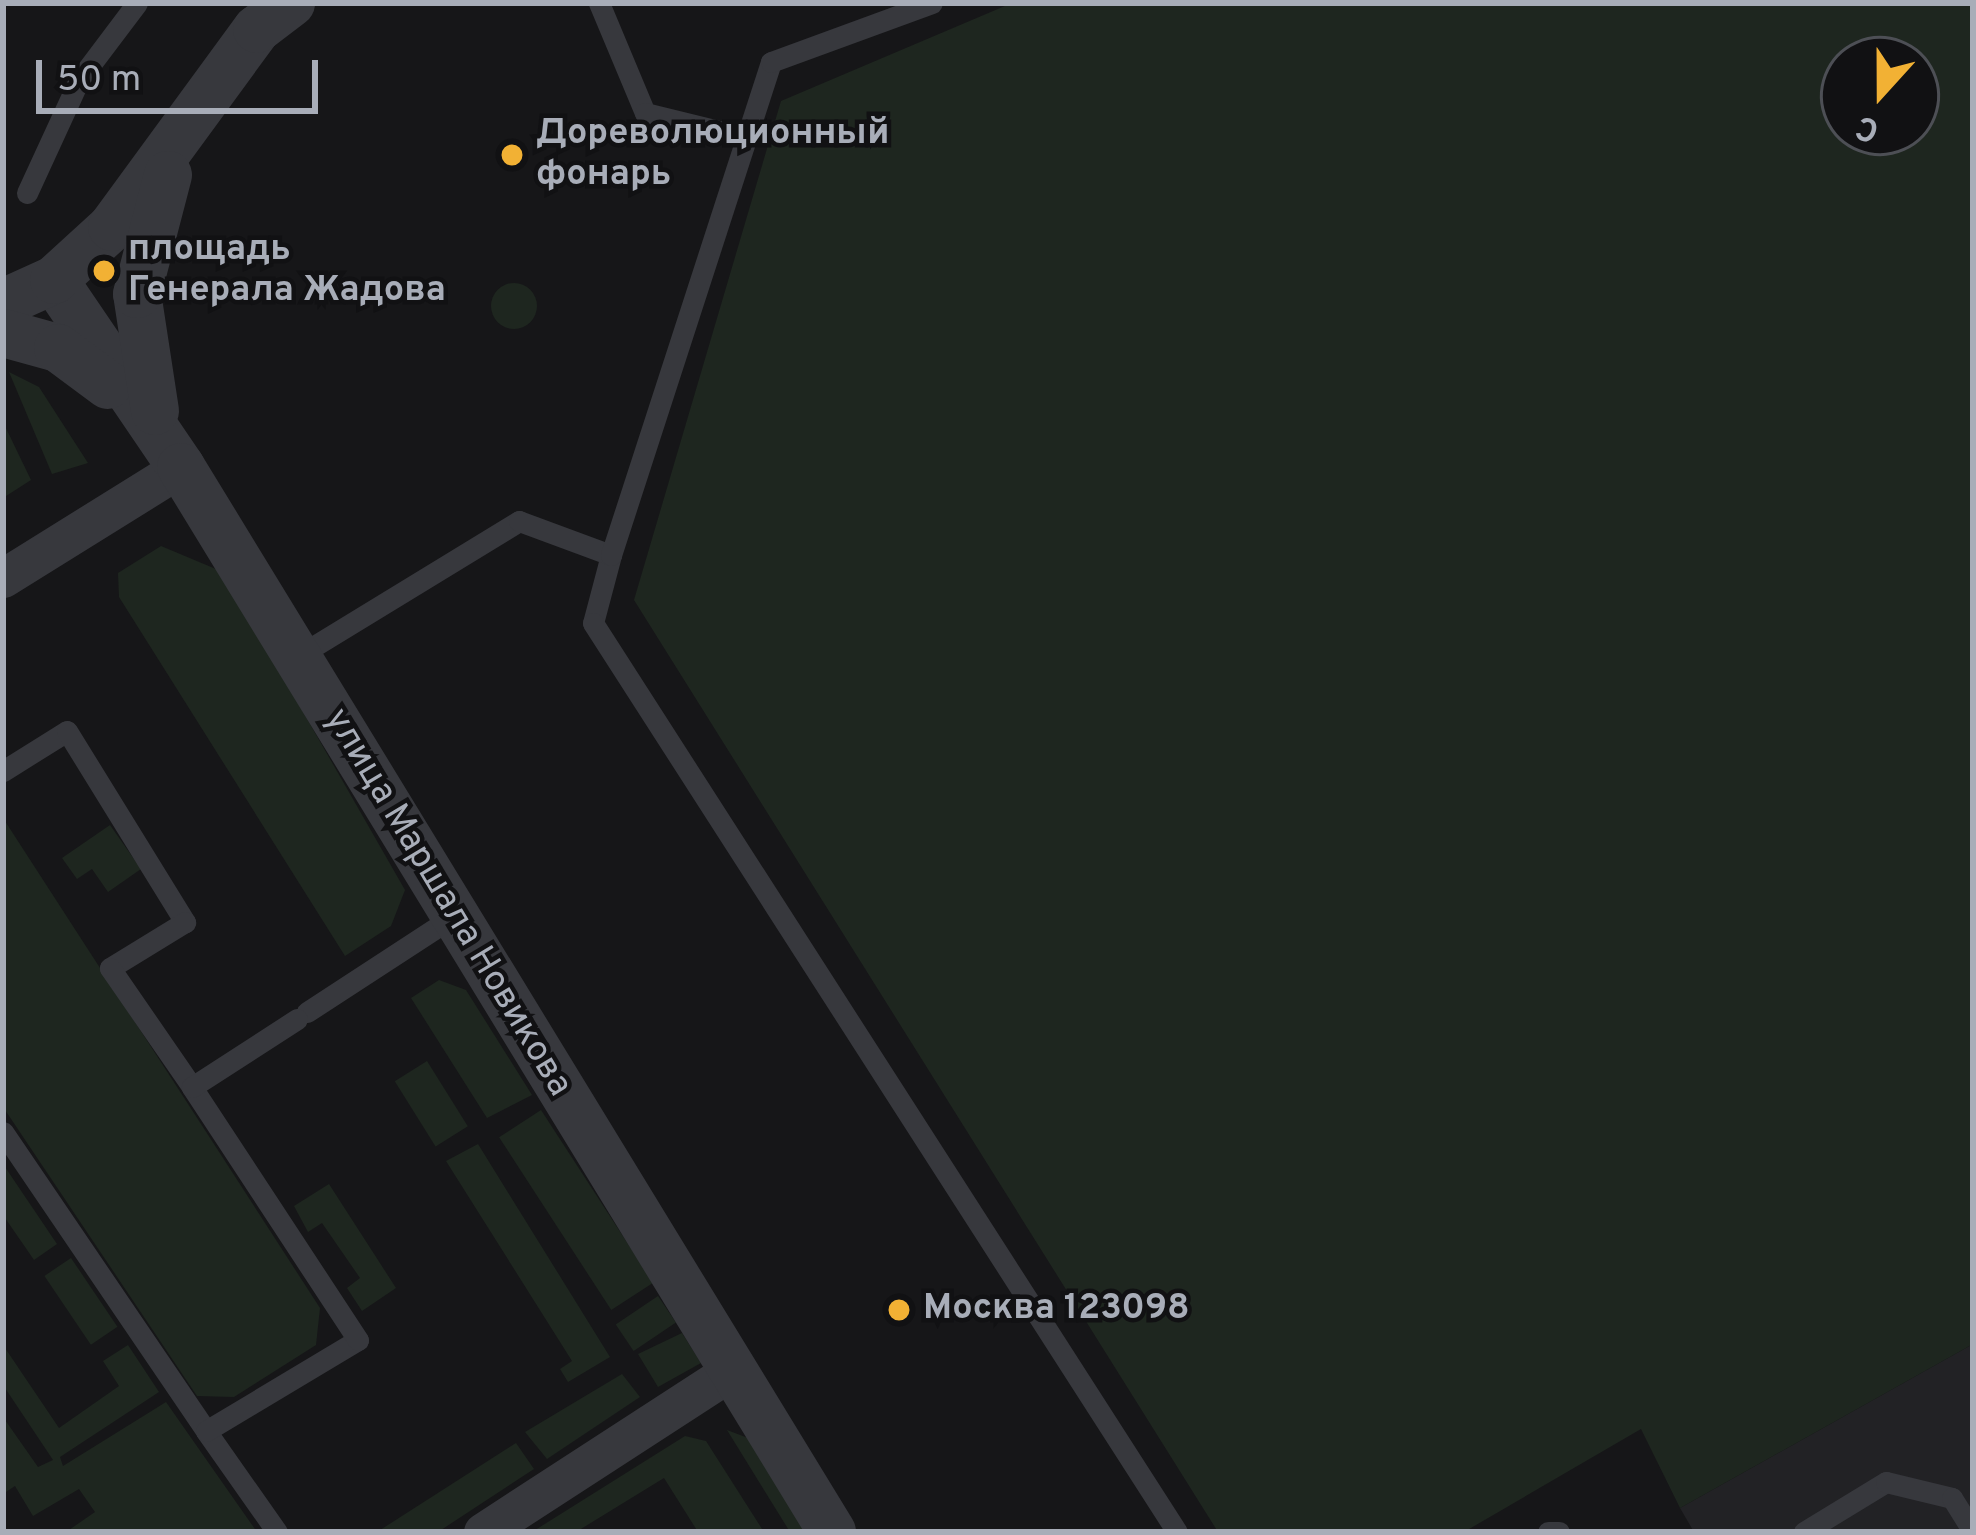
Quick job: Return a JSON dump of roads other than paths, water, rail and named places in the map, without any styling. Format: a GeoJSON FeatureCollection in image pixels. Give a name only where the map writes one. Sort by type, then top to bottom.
{"type":"FeatureCollection","features":[{"type":"Feature","properties":{"kind":"street"},"geometry":{"type":"LineString","coordinates":[[3,303],[54,280],[182,135],[257,29],[291,3]]}},
{"type":"Feature","properties":{"kind":"street"},"geometry":{"type":"LineString","coordinates":[[170,450],[137,294],[182,135]]}},
{"type":"Feature","properties":{"kind":"street","name":"улица Маршала Новикова"},"geometry":{"type":"LineString","coordinates":[[54,280],[170,450],[832,1532]]}},
{"type":"Feature","properties":{"kind":"street"},"geometry":{"type":"LineString","coordinates":[[3,333],[92,370],[170,450]]}},
{"type":"Feature","properties":{"kind":"street"},"geometry":{"type":"LineString","coordinates":[[3,578],[170,450]]}},
{"type":"Feature","properties":{"kind":"street"},"geometry":{"type":"LineString","coordinates":[[483,1532],[731,1371]]}},
{"type":"Feature","properties":{"kind":"lane"},"geometry":{"type":"LineString","coordinates":[[27,193],[80,80],[137,3]]}},
{"type":"Feature","properties":{"kind":"lane"},"geometry":{"type":"LineString","coordinates":[[599,3],[645,112],[747,138]]}},
{"type":"Feature","properties":{"kind":"lane"},"geometry":{"type":"LineString","coordinates":[[932,3],[771,62],[593,623],[1177,1532]]}},
{"type":"Feature","properties":{"kind":"lane"},"geometry":{"type":"LineString","coordinates":[[298,656],[519,521],[611,555]]}},
{"type":"Feature","properties":{"kind":"lane"},"geometry":{"type":"LineString","coordinates":[[3,771],[67,731],[185,922],[110,968],[358,1340],[206,1431]]}},
{"type":"Feature","properties":{"kind":"lane"},"geometry":{"type":"LineString","coordinates":[[192,1088],[454,916]]}},
{"type":"Feature","properties":{"kind":"lane"},"geometry":{"type":"LineString","coordinates":[[3,1132],[277,1532]]}},
{"type":"Feature","properties":{"kind":"lane"},"geometry":{"type":"LineString","coordinates":[[1804,1532],[1886,1482],[1952,1498],[1973,1531]]}},
{"type":"Feature","properties":{"kind":"lane"},"geometry":{"type":"LineString","coordinates":[[1548,1532],[1559,1532]]}},
{"type":"Feature","properties":{"kind":"place","name":"Дореволюционный фонарь"},"geometry":{"type":"Point","coordinates":[512,155]}},
{"type":"Feature","properties":{"kind":"place","name":"площадь Генерала Жадова"},"geometry":{"type":"Point","coordinates":[104,271]}},
{"type":"Feature","properties":{"kind":"place","name":"Москва 123098"},"geometry":{"type":"Point","coordinates":[899,1310]}}]}
